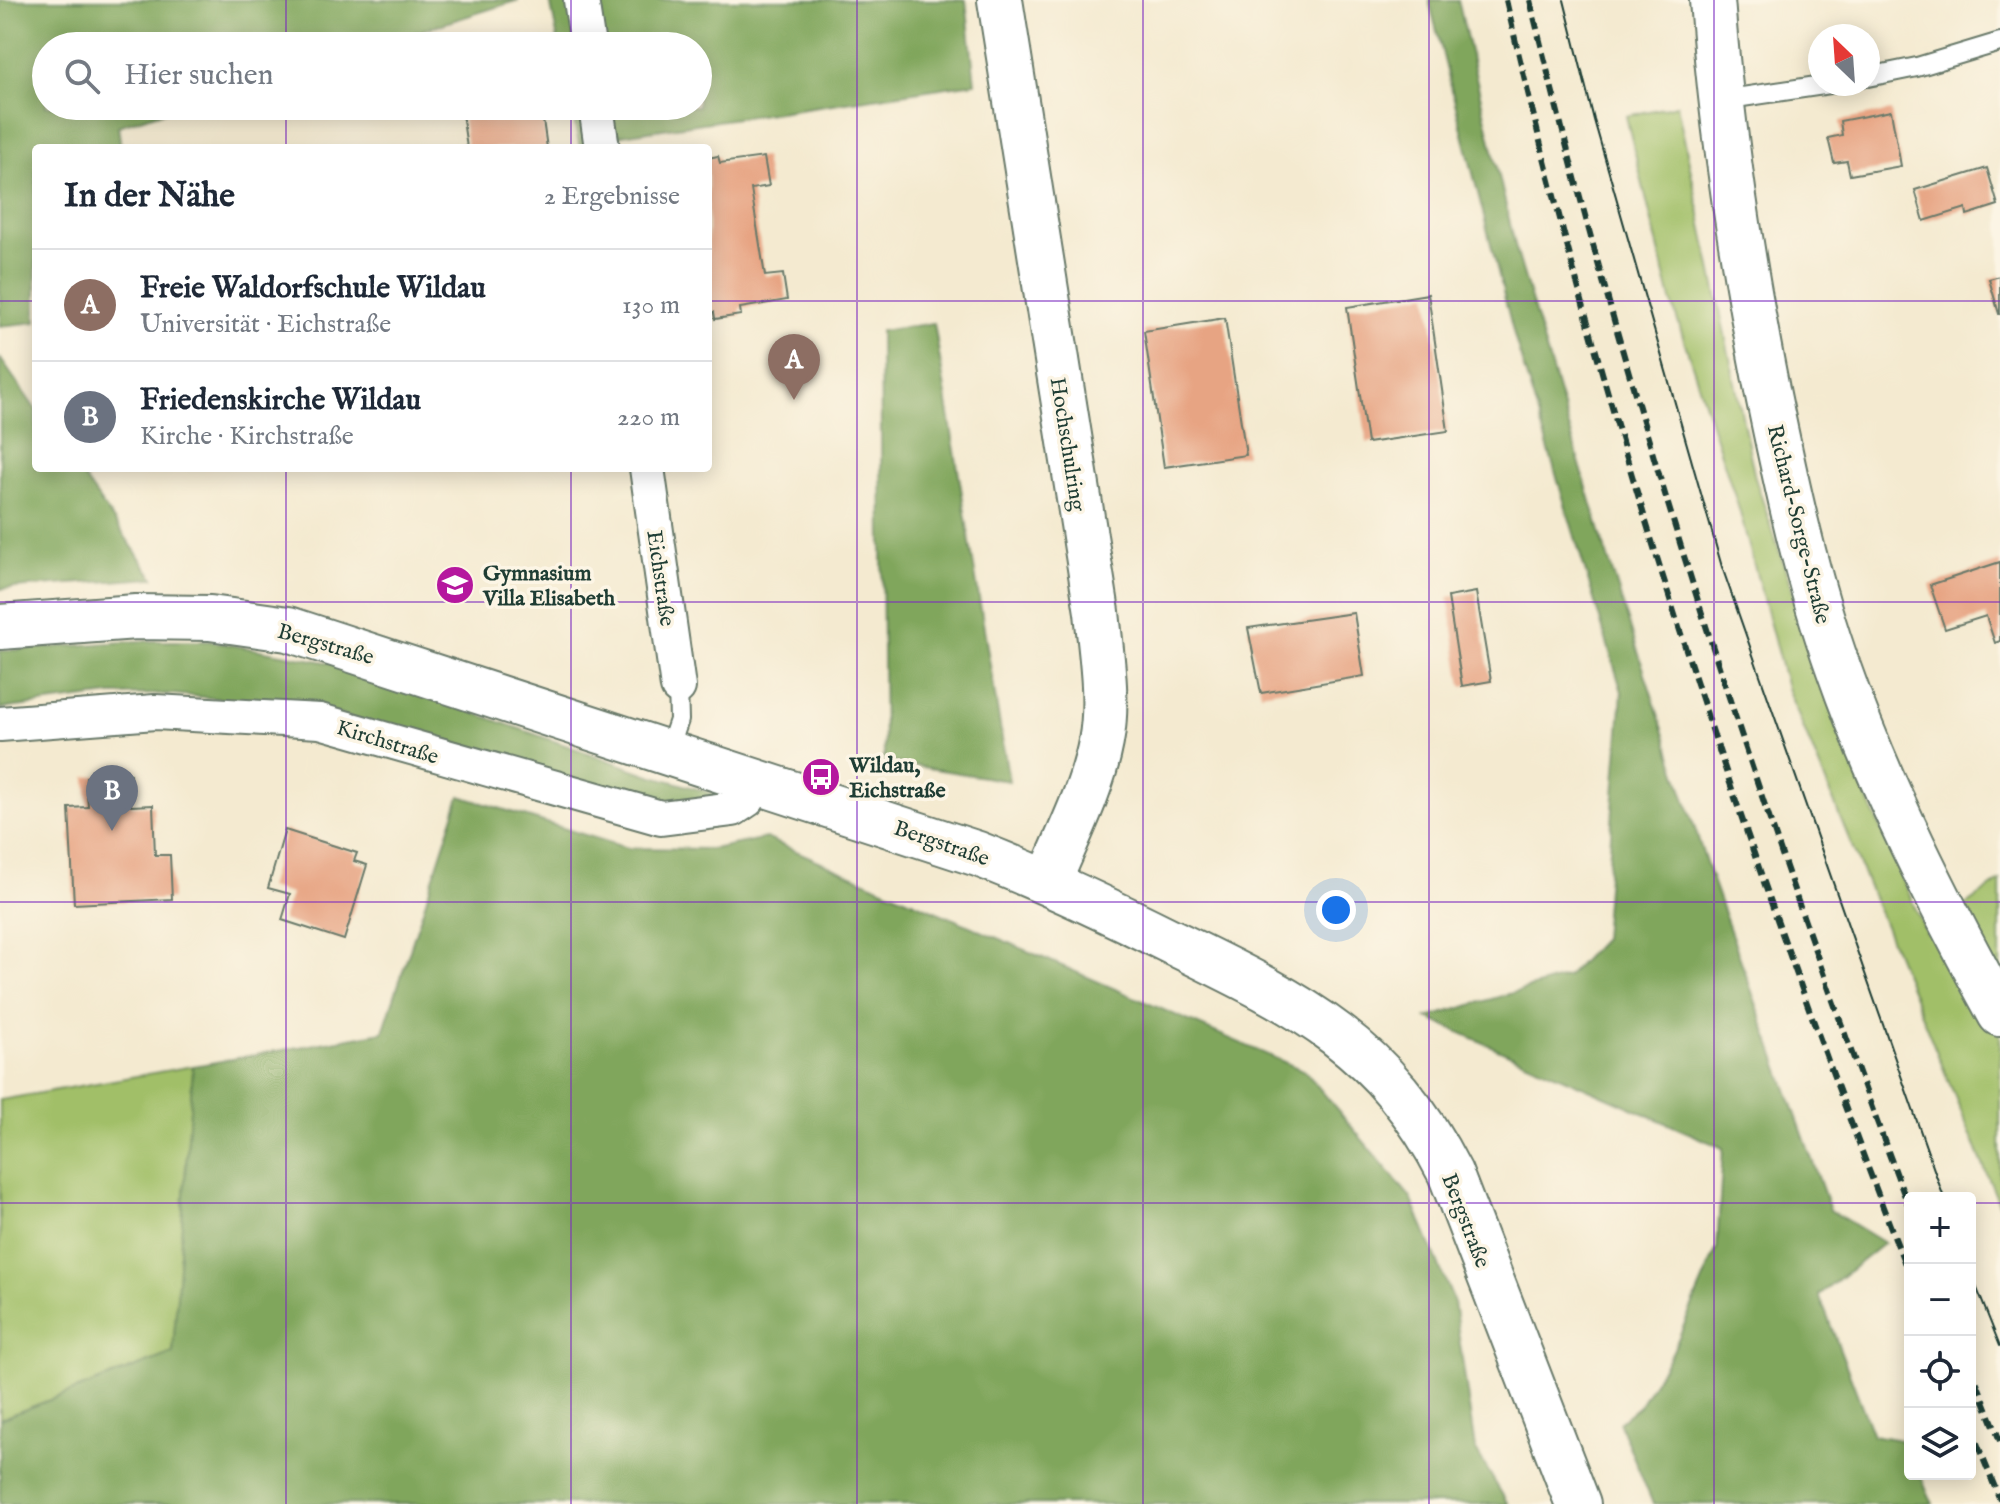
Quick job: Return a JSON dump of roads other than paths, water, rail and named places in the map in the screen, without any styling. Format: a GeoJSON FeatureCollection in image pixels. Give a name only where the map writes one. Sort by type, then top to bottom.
{"type":"FeatureCollection","features":[{"type":"Feature","properties":{"kind":"street"},"geometry":{"type":"LineString","coordinates":[[581,0],[586,32]]}},
{"type":"Feature","properties":{"kind":"street","name":"Hochschulring"},"geometry":{"type":"LineString","coordinates":[[1000,0],[1097,612],[1104,696],[1101,741],[1082,802],[1049,881]]}},
{"type":"Feature","properties":{"kind":"street","name":"Richard-Sorge-Straße"},"geometry":{"type":"LineString","coordinates":[[1712,0],[1719,101],[1744,275],[1780,453],[1826,629],[1891,800],[1955,933],[2000,1014]]}},
{"type":"Feature","properties":{"kind":"street"},"geometry":{"type":"LineString","coordinates":[[598,120],[601,144]]}},
{"type":"Feature","properties":{"kind":"street","name":"Eichstraße"},"geometry":{"type":"LineString","coordinates":[[648,472],[678,687]]}},
{"type":"Feature","properties":{"kind":"street","name":"Bergstraße"},"geometry":{"type":"LineString","coordinates":[[0,627],[136,617],[210,618],[288,629],[887,823],[1049,881],[1289,999],[1344,1038],[1389,1079],[1429,1131],[1450,1173],[1578,1504]]}},
{"type":"Feature","properties":{"kind":"street","name":"Kirchstraße"},"geometry":{"type":"LineString","coordinates":[[0,724],[155,712],[320,721],[661,818],[733,809],[748,799],[756,782]]}},
{"type":"Feature","properties":{"kind":"lane"},"geometry":{"type":"LineString","coordinates":[[1880,75],[2000,42]]}},
{"type":"Feature","properties":{"kind":"lane"},"geometry":{"type":"LineString","coordinates":[[1719,101],[1808,87]]}},
{"type":"Feature","properties":{"kind":"lane"},"geometry":{"type":"LineString","coordinates":[[668,752],[679,720],[678,687]]}},
{"type":"Feature","properties":{"kind":"tram line"},"geometry":{"type":"LineString","coordinates":[[1564,0],[1594,120],[1722,567],[1942,1192]]}},
{"type":"Feature","properties":{"kind":"tram line"},"geometry":{"type":"LineString","coordinates":[[1976,1286],[2000,1346]]}},
{"type":"Feature","properties":{"kind":"railway"},"geometry":{"type":"LineString","coordinates":[[1506,0],[1545,163],[1589,325],[1685,646],[1793,963],[1905,1264]]}},
{"type":"Feature","properties":{"kind":"railway"},"geometry":{"type":"LineString","coordinates":[[1530,0],[1610,307],[1701,611],[1802,912],[1904,1194]]}},
{"type":"Feature","properties":{"kind":"railway"},"geometry":{"type":"LineString","coordinates":[[1976,1380],[2000,1441]]}},
{"type":"Feature","properties":{"kind":"railway"},"geometry":{"type":"LineString","coordinates":[[1976,1441],[2000,1500]]}},
{"type":"Feature","properties":{"kind":"place","name":"Freie Waldorfschule Wildau"},"geometry":{"type":"Point","coordinates":[794,400]}},
{"type":"Feature","properties":{"kind":"place","name":"Gymnasium Villa Elisabeth"},"geometry":{"type":"Point","coordinates":[455,585]}},
{"type":"Feature","properties":{"kind":"place","name":"Wildau, Eichstraße"},"geometry":{"type":"Point","coordinates":[821,777]}},
{"type":"Feature","properties":{"kind":"place","name":"Friedenskirche Wildau"},"geometry":{"type":"Point","coordinates":[112,831]}}]}
